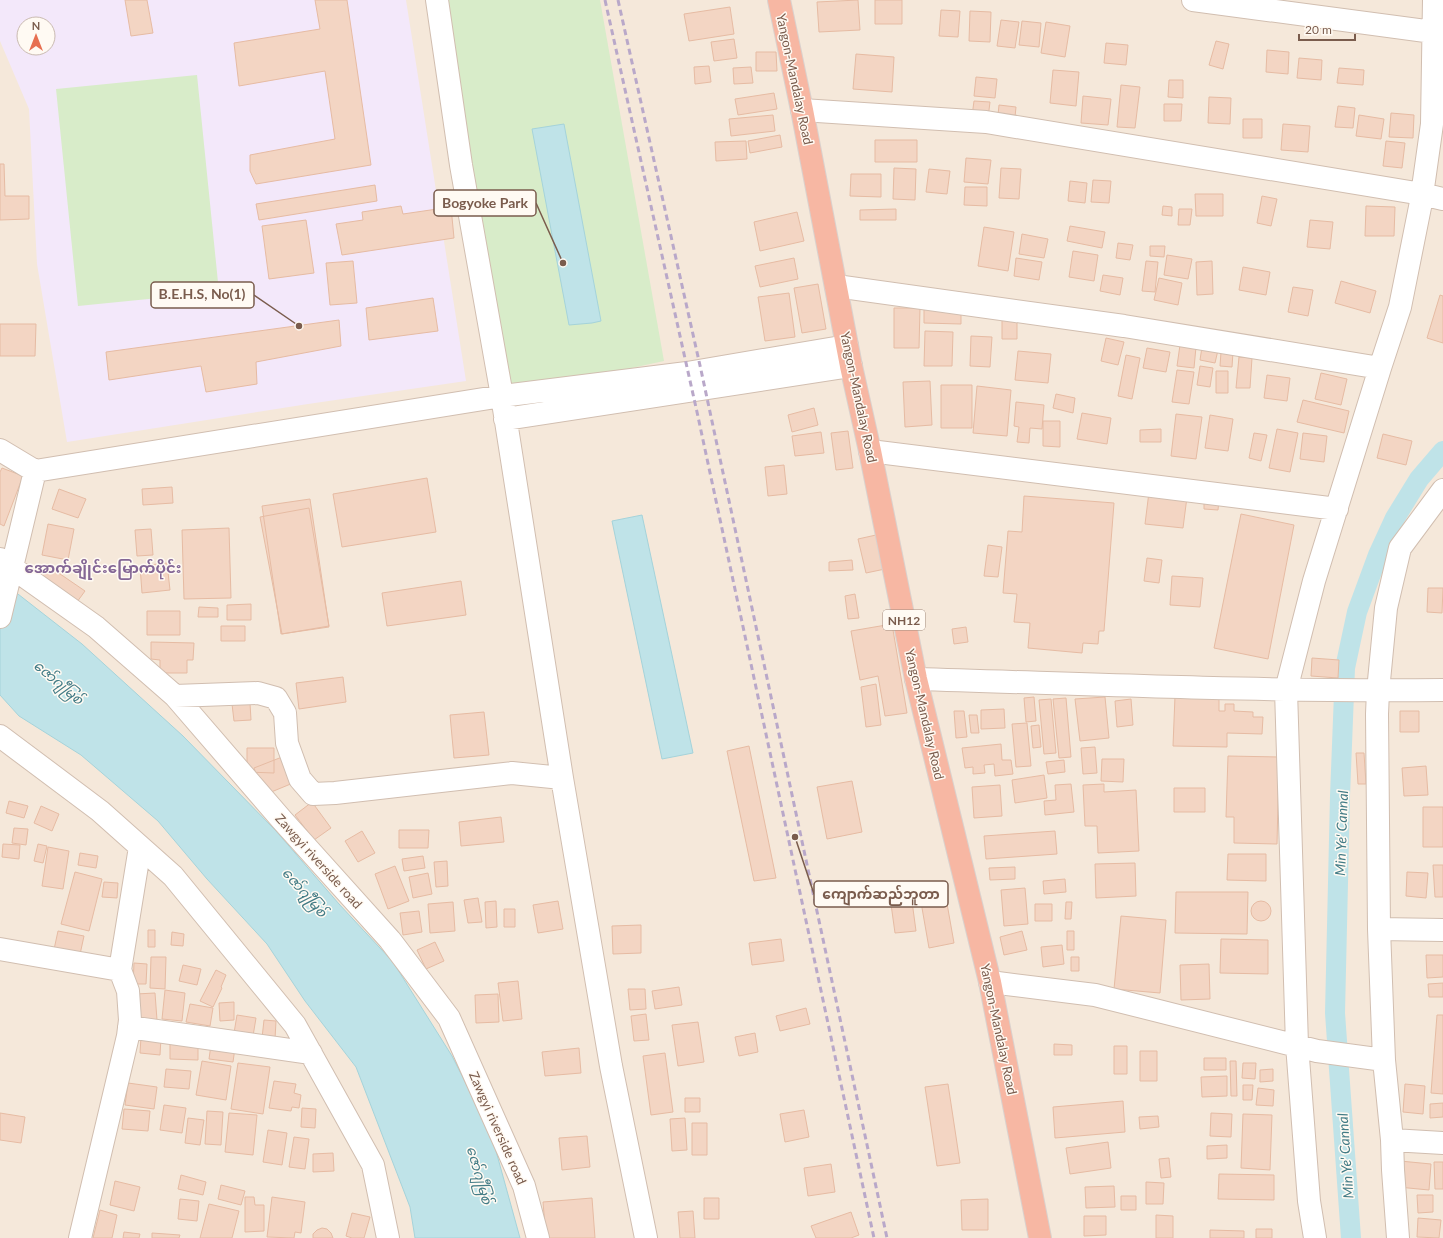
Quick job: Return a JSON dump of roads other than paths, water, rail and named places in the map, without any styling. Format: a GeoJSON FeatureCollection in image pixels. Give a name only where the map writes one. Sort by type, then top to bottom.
{"type":"FeatureCollection","features":[{"type":"Feature","properties":{"kind":"highway","name":"Yangon-Mandalay Road"},"geometry":{"type":"LineString","coordinates":[[779,0],[802,110],[849,356],[870,450],[916,679],[990,982],[1040,1238]]}},
{"type":"Feature","properties":{"kind":"street"},"geometry":{"type":"LineString","coordinates":[[438,0],[461,165],[502,396],[562,778],[611,1066],[646,1238]]}},
{"type":"Feature","properties":{"kind":"street"},"geometry":{"type":"LineString","coordinates":[[1193,0],[1433,32]]}},
{"type":"Feature","properties":{"kind":"street"},"geometry":{"type":"LineString","coordinates":[[1315,1238],[1309,1201],[1307,1048],[1296,690],[1314,580],[1400,307],[1422,194],[1432,124],[1434,0]]}},
{"type":"Feature","properties":{"kind":"street"},"geometry":{"type":"LineString","coordinates":[[802,110],[986,122],[1422,194],[1443,199]]}},
{"type":"Feature","properties":{"kind":"street"},"geometry":{"type":"LineString","coordinates":[[836,286],[1124,326],[1380,368]]}},
{"type":"Feature","properties":{"kind":"street"},"geometry":{"type":"LineString","coordinates":[[0,450],[35,471],[502,396],[687,373],[849,356]]}},
{"type":"Feature","properties":{"kind":"street"},"geometry":{"type":"LineString","coordinates":[[505,419],[849,356]]}},
{"type":"Feature","properties":{"kind":"street"},"geometry":{"type":"LineString","coordinates":[[870,450],[1337,509]]}},
{"type":"Feature","properties":{"kind":"street"},"geometry":{"type":"LineString","coordinates":[[0,617],[6,564],[35,471]]}},
{"type":"Feature","properties":{"kind":"street"},"geometry":{"type":"LineString","coordinates":[[1398,1238],[1392,1140],[1384,1060],[1379,929],[1378,691],[1386,608],[1400,548],[1443,490]]}},
{"type":"Feature","properties":{"kind":"street","name":"Zawgyi riverside road"},"geometry":{"type":"LineString","coordinates":[[6,564],[96,627],[175,696],[282,820],[390,940],[449,1018],[524,1186],[538,1238]]}},
{"type":"Feature","properties":{"kind":"street"},"geometry":{"type":"LineString","coordinates":[[916,679],[1296,690],[1443,690]]}},
{"type":"Feature","properties":{"kind":"street"},"geometry":{"type":"LineString","coordinates":[[175,696],[258,694],[276,698],[285,713],[287,743],[300,779],[313,794],[335,793],[512,773],[562,778]]}},
{"type":"Feature","properties":{"kind":"street"},"geometry":{"type":"LineString","coordinates":[[0,736],[100,811],[173,876],[295,1025],[373,1165],[388,1238]]}},
{"type":"Feature","properties":{"kind":"street"},"geometry":{"type":"LineString","coordinates":[[80,1238],[128,1036],[130,1020],[128,991],[120,970],[140,847]]}},
{"type":"Feature","properties":{"kind":"street"},"geometry":{"type":"LineString","coordinates":[[1379,929],[1443,930]]}},
{"type":"Feature","properties":{"kind":"street"},"geometry":{"type":"LineString","coordinates":[[0,949],[120,970]]}},
{"type":"Feature","properties":{"kind":"street"},"geometry":{"type":"LineString","coordinates":[[990,982],[1095,995],[1307,1048],[1354,1057],[1384,1060]]}},
{"type":"Feature","properties":{"kind":"street"},"geometry":{"type":"LineString","coordinates":[[129,1027],[311,1053]]}},
{"type":"Feature","properties":{"kind":"street"},"geometry":{"type":"LineString","coordinates":[[1392,1140],[1443,1143]]}},
{"type":"Feature","properties":{"kind":"water"},"geometry":{"type":"Polygon","coordinates":[[[564,124],[601,321],[569,325],[532,129],[564,124]]]}},
{"type":"Feature","properties":{"kind":"water"},"geometry":{"type":"Polygon","coordinates":[[[642,515],[693,753],[662,759],[612,521],[642,515]]]}},
{"type":"Feature","properties":{"kind":"water","name":"ဇော်ဂျီမြစ်"},"geometry":{"type":"Polygon","coordinates":[[[0,580],[82,644],[183,736],[276,831],[339,904],[393,962],[452,1056],[491,1133],[520,1238],[415,1238],[410,1207],[356,1067],[305,1001],[267,944],[207,879],[158,821],[81,755],[19,716],[0,695],[0,580]]]}},
{"type":"Feature","properties":{"kind":"waterway","name":"Min Ye' Cannal"},"geometry":{"type":"LineString","coordinates":[[1351,1238],[1335,1013],[1340,796],[1345,668],[1357,612],[1378,555],[1395,518],[1419,479],[1443,451]]}},
{"type":"Feature","properties":{"kind":"railway"},"geometry":{"type":"LineString","coordinates":[[605,0],[697,412],[874,1238]]}},
{"type":"Feature","properties":{"kind":"railway"},"geometry":{"type":"LineString","coordinates":[[618,0],[701,370],[887,1238]]}},
{"type":"Feature","properties":{"kind":"place","name":"Bogyoke Park"},"geometry":{"type":"Point","coordinates":[563,263]}},
{"type":"Feature","properties":{"kind":"place","name":"B.E.H.S, No(1)"},"geometry":{"type":"Point","coordinates":[299,326]}},
{"type":"Feature","properties":{"kind":"place","name":"ကျောက်ဆည်ဘူတာ"},"geometry":{"type":"Point","coordinates":[795,837]}},
{"type":"Feature","properties":{"kind":"district","name":"အောက်ချိုင်းမြောက်ပိုင်း"},"geometry":{"type":"Point","coordinates":[103,567]}}]}
